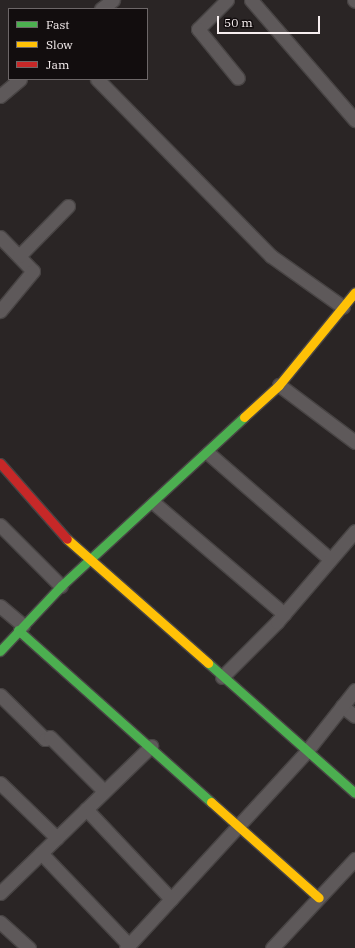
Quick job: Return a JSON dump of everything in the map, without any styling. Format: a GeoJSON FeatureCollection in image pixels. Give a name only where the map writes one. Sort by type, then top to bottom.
{"type":"FeatureCollection","features":[{"type":"Feature","properties":{"kind":"street"},"geometry":{"type":"LineString","coordinates":[[102,8],[113,0]]}},
{"type":"Feature","properties":{"kind":"street"},"geometry":{"type":"LineString","coordinates":[[228,0],[198,29],[238,78]]}},
{"type":"Feature","properties":{"kind":"street"},"geometry":{"type":"LineString","coordinates":[[251,0],[355,120]]}},
{"type":"Feature","properties":{"kind":"street"},"geometry":{"type":"LineString","coordinates":[[0,96],[19,80]]}},
{"type":"Feature","properties":{"kind":"street"},"geometry":{"type":"LineString","coordinates":[[98,80],[271,256],[343,307]]}},
{"type":"Feature","properties":{"kind":"street"},"geometry":{"type":"LineString","coordinates":[[19,256],[68,206]]}},
{"type":"Feature","properties":{"kind":"street"},"geometry":{"type":"LineString","coordinates":[[0,237],[33,271],[32,275],[0,311]]}},
{"type":"Feature","properties":{"kind":"street"},"geometry":{"type":"LineString","coordinates":[[0,651],[61,586],[91,561],[154,503],[279,385],[355,292]]}},
{"type":"Feature","properties":{"kind":"street"},"geometry":{"type":"LineString","coordinates":[[279,385],[355,442]]}},
{"type":"Feature","properties":{"kind":"street"},"geometry":{"type":"LineString","coordinates":[[208,453],[330,559]]}},
{"type":"Feature","properties":{"kind":"street"},"geometry":{"type":"LineString","coordinates":[[0,463],[50,523],[306,752],[355,793]]}},
{"type":"Feature","properties":{"kind":"street"},"geometry":{"type":"LineString","coordinates":[[154,503],[284,614]]}},
{"type":"Feature","properties":{"kind":"street"},"geometry":{"type":"LineString","coordinates":[[0,525],[61,586]]}},
{"type":"Feature","properties":{"kind":"street"},"geometry":{"type":"LineString","coordinates":[[222,677],[284,614],[355,531]]}},
{"type":"Feature","properties":{"kind":"street"},"geometry":{"type":"LineString","coordinates":[[0,606],[21,628],[319,898]]}},
{"type":"Feature","properties":{"kind":"street"},"geometry":{"type":"LineString","coordinates":[[41,853],[128,946],[306,752],[355,690]]}},
{"type":"Feature","properties":{"kind":"street"},"geometry":{"type":"LineString","coordinates":[[0,695],[45,739],[50,737],[104,792]]}},
{"type":"Feature","properties":{"kind":"street"},"geometry":{"type":"LineString","coordinates":[[342,706],[355,716]]}},
{"type":"Feature","properties":{"kind":"street"},"geometry":{"type":"LineString","coordinates":[[0,893],[151,746]]}},
{"type":"Feature","properties":{"kind":"street"},"geometry":{"type":"LineString","coordinates":[[0,783],[57,838]]}},
{"type":"Feature","properties":{"kind":"street"},"geometry":{"type":"LineString","coordinates":[[86,809],[171,899]]}},
{"type":"Feature","properties":{"kind":"street"},"geometry":{"type":"LineString","coordinates":[[272,948],[355,859]]}},
{"type":"Feature","properties":{"kind":"street"},"geometry":{"type":"LineString","coordinates":[[0,922],[29,948]]}},
{"type":"Feature","properties":{"kind":"traffic: fast"},"geometry":{"type":"LineString","coordinates":[[0,651],[61,586],[244,417]]}},
{"type":"Feature","properties":{"kind":"traffic: fast"},"geometry":{"type":"LineString","coordinates":[[18,630],[211,802]]}},
{"type":"Feature","properties":{"kind":"traffic: fast"},"geometry":{"type":"LineString","coordinates":[[208,663],[355,793]]}},
{"type":"Feature","properties":{"kind":"traffic: slow"},"geometry":{"type":"LineString","coordinates":[[244,417],[279,385],[355,292]]}},
{"type":"Feature","properties":{"kind":"traffic: slow"},"geometry":{"type":"LineString","coordinates":[[67,539],[208,663]]}},
{"type":"Feature","properties":{"kind":"traffic: slow"},"geometry":{"type":"LineString","coordinates":[[211,802],[319,898]]}},
{"type":"Feature","properties":{"kind":"traffic: jam"},"geometry":{"type":"LineString","coordinates":[[0,463],[67,539]]}}]}
